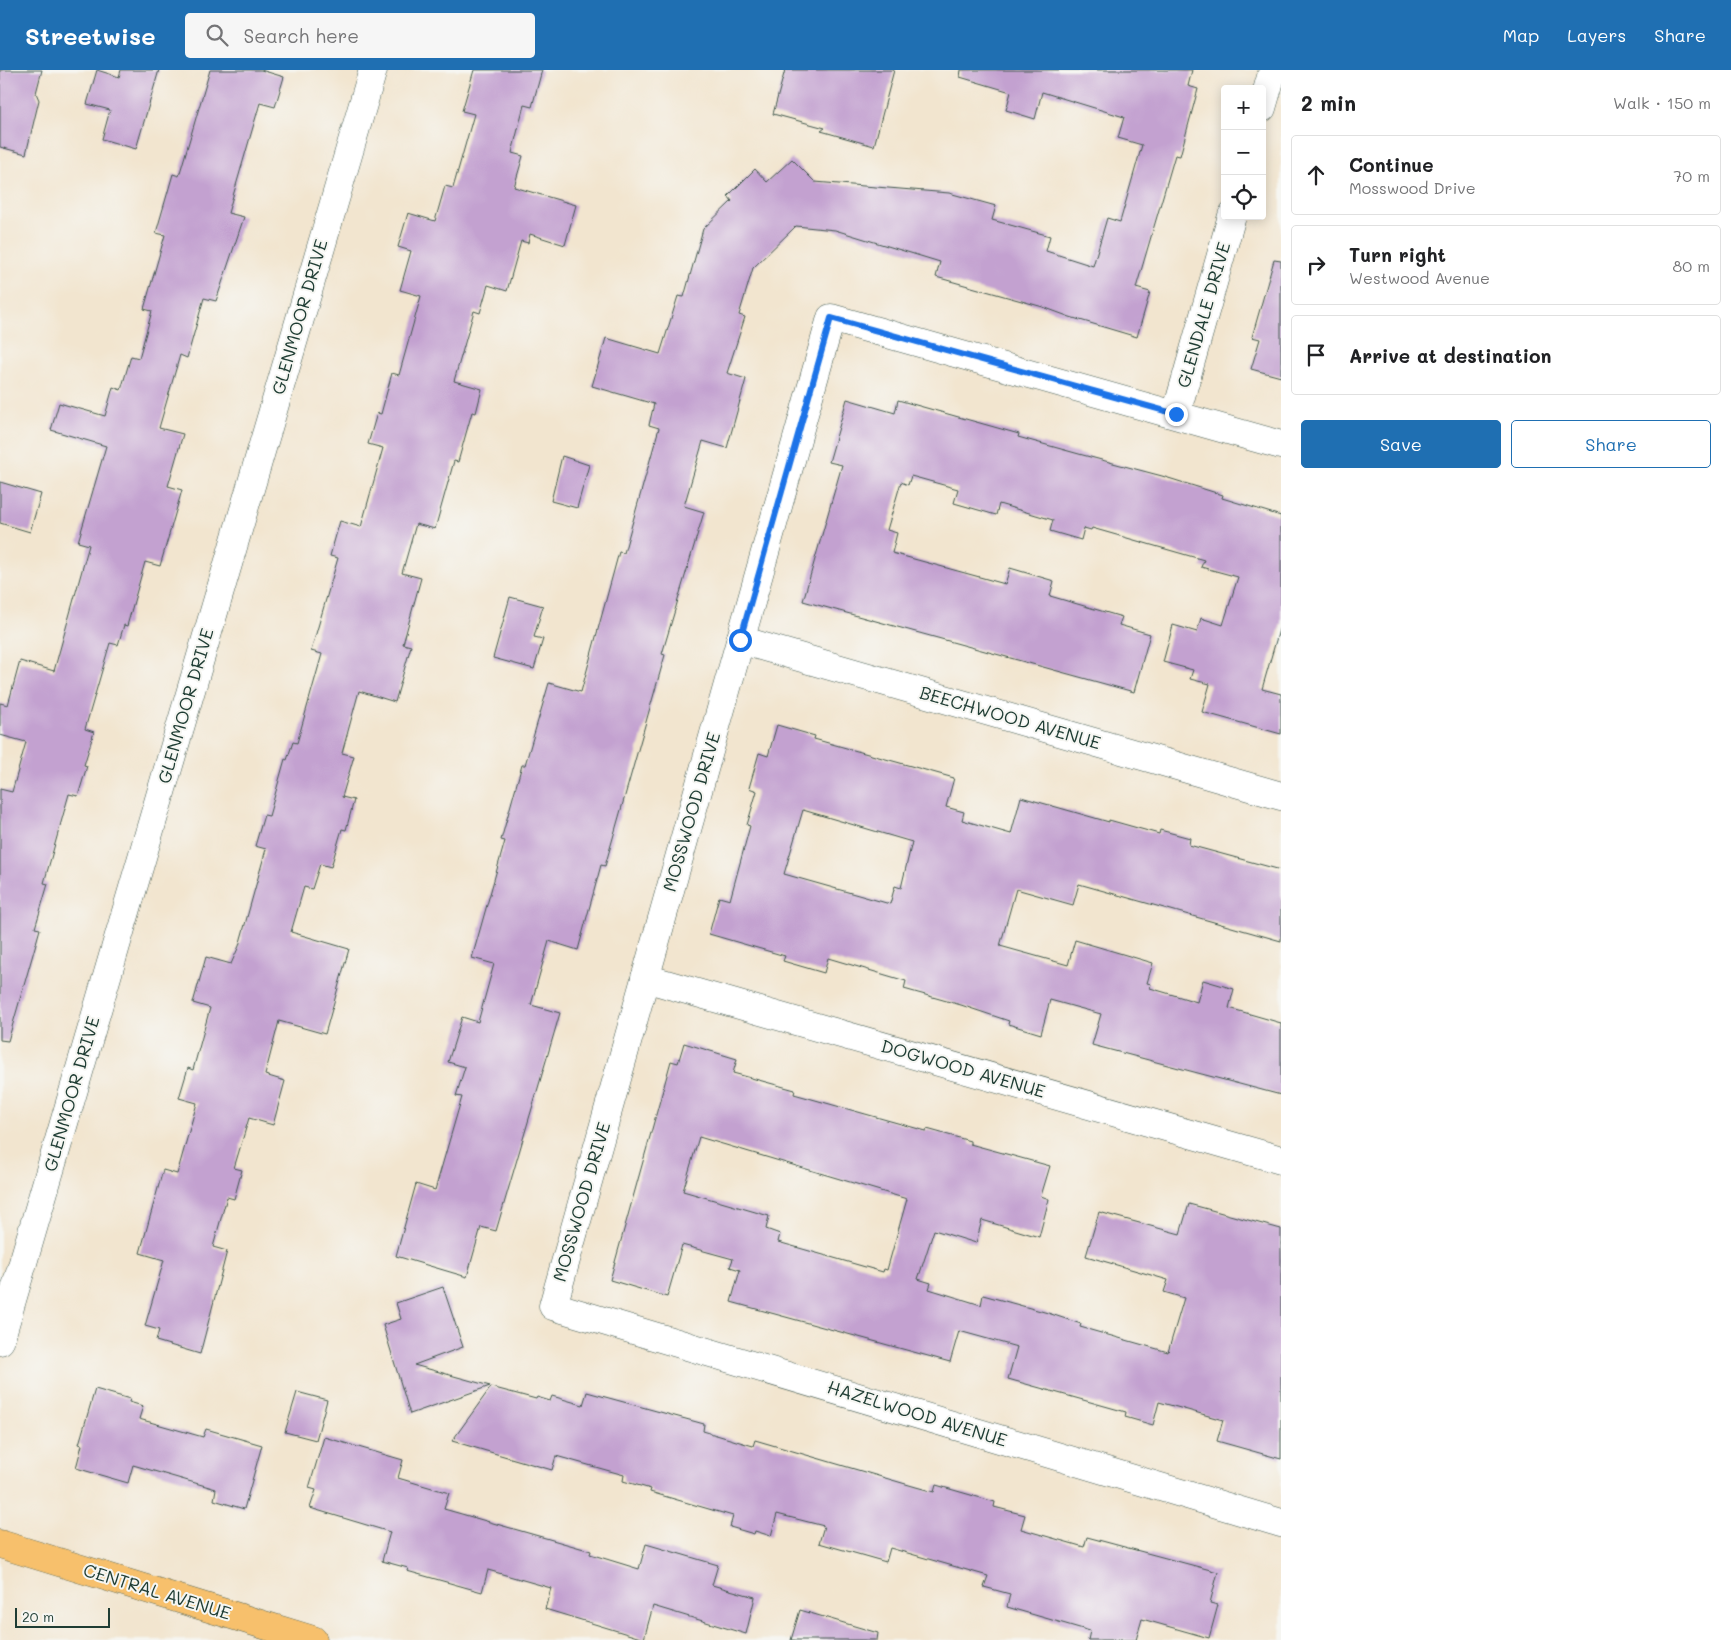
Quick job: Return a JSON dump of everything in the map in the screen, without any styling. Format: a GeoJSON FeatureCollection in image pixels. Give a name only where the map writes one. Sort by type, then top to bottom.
{"type":"FeatureCollection","features":[{"type":"Feature","properties":{"kind":"main road","name":"CENTRAL AVENUE"},"geometry":{"type":"LineString","coordinates":[[0,1544],[301,1638]]}},
{"type":"Feature","properties":{"kind":"street","name":"GLENMOOR DRIVE"},"geometry":{"type":"LineString","coordinates":[[0,1342],[372,70]]}},
{"type":"Feature","properties":{"kind":"street"},"geometry":{"type":"LineString","coordinates":[[1266,94],[1273,70]]}},
{"type":"Feature","properties":{"kind":"street","name":"GLENDALE DRIVE"},"geometry":{"type":"LineString","coordinates":[[1176,414],[1231,220]]}},
{"type":"Feature","properties":{"kind":"street","name":"MOSSWOOD DRIVE"},"geometry":{"type":"LineString","coordinates":[[553,1306],[831,318],[1176,414]]}},
{"type":"Feature","properties":{"kind":"street"},"geometry":{"type":"LineString","coordinates":[[1176,414],[1281,445]]}},
{"type":"Feature","properties":{"kind":"street","name":"BEECHWOOD AVENUE"},"geometry":{"type":"LineString","coordinates":[[740,640],[1281,796]]}},
{"type":"Feature","properties":{"kind":"street","name":"DOGWOOD AVENUE"},"geometry":{"type":"LineString","coordinates":[[645,978],[1281,1160]]}},
{"type":"Feature","properties":{"kind":"street","name":"HAZELWOOD AVENUE"},"geometry":{"type":"LineString","coordinates":[[553,1306],[1281,1523]]}},
{"type":"Feature","properties":{"kind":"building"},"geometry":{"type":"Polygon","coordinates":[[[0,70],[42,70],[36,93],[39,100],[26,154],[0,147],[0,70]]]}},
{"type":"Feature","properties":{"kind":"building"},"geometry":{"type":"Polygon","coordinates":[[[97,70],[119,77],[121,70],[159,70],[136,149],[102,139],[110,110],[87,104],[97,70]]]}},
{"type":"Feature","properties":{"kind":"building"},"geometry":{"type":"Polygon","coordinates":[[[210,70],[261,70],[284,77],[275,107],[260,103],[228,213],[244,217],[216,301],[204,298],[187,358],[180,355],[159,428],[183,434],[168,486],[182,490],[160,566],[145,562],[127,626],[124,625],[118,645],[110,643],[85,729],[94,732],[84,765],[87,766],[78,796],[69,794],[44,883],[48,884],[35,928],[40,929],[33,954],[8,1041],[0,1040],[0,789],[12,792],[26,742],[0,735],[0,703],[8,705],[20,661],[54,671],[89,545],[78,542],[106,446],[51,430],[59,403],[105,416],[113,387],[121,390],[131,356],[139,358],[152,311],[144,309],[165,235],[156,233],[173,174],[179,176],[210,70]]]}},
{"type":"Feature","properties":{"kind":"building"},"geometry":{"type":"Polygon","coordinates":[[[474,70],[542,70],[532,107],[524,105],[512,153],[523,156],[514,187],[576,205],[565,245],[530,234],[528,243],[521,241],[507,291],[488,285],[480,313],[474,311],[454,381],[482,389],[476,413],[472,412],[458,462],[454,461],[435,529],[416,524],[402,573],[421,578],[403,644],[411,646],[395,702],[359,691],[342,753],[354,756],[342,797],[354,800],[346,830],[342,829],[331,867],[320,864],[312,889],[304,887],[291,932],[349,949],[325,1034],[279,1021],[265,1075],[285,1081],[273,1125],[249,1118],[234,1168],[242,1170],[234,1199],[227,1197],[213,1247],[227,1251],[200,1354],[156,1341],[159,1330],[145,1326],[164,1260],[140,1253],[163,1170],[177,1174],[197,1103],[179,1098],[188,1068],[193,1070],[210,1008],[193,1003],[206,957],[231,964],[239,946],[266,849],[255,846],[264,815],[269,816],[285,759],[287,760],[293,742],[297,743],[322,654],[311,651],[338,558],[330,556],[340,521],[361,527],[383,448],[368,444],[377,413],[381,414],[392,373],[399,375],[421,296],[400,290],[411,251],[398,247],[408,213],[435,221],[445,186],[453,188],[474,114],[462,111],[474,70]]]}},
{"type":"Feature","properties":{"kind":"building"},"geometry":{"type":"Polygon","coordinates":[[[785,70],[894,70],[874,146],[821,131],[825,128],[773,114],[785,70]]]}},
{"type":"Feature","properties":{"kind":"building"},"geometry":{"type":"Polygon","coordinates":[[[961,70],[1192,70],[1188,86],[1198,89],[1180,156],[1175,155],[1136,288],[1150,292],[1137,337],[1043,307],[936,277],[940,262],[835,230],[796,226],[753,268],[739,315],[745,317],[727,373],[746,379],[727,448],[703,441],[684,506],[704,512],[662,654],[665,655],[605,866],[601,865],[578,950],[549,941],[531,1005],[560,1013],[496,1231],[481,1227],[467,1277],[396,1256],[416,1184],[435,1190],[462,1097],[456,1096],[465,1067],[448,1062],[462,1017],[478,1022],[494,964],[472,958],[505,841],[501,840],[522,765],[525,765],[549,683],[581,692],[619,552],[624,553],[659,428],[649,425],[654,404],[592,386],[606,338],[660,354],[678,296],[684,297],[703,229],[732,201],[728,196],[755,169],[767,182],[792,159],[815,182],[949,193],[996,206],[992,220],[1050,236],[1046,251],[1093,266],[1107,218],[1120,222],[1142,145],[1118,138],[1124,117],[1042,92],[1035,119],[1006,110],[1011,92],[960,77],[961,70]]]}},
{"type":"Feature","properties":{"kind":"building"},"geometry":{"type":"Polygon","coordinates":[[[1274,260],[1281,261],[1281,377],[1251,369],[1260,339],[1252,337],[1274,260]]]}},
{"type":"Feature","properties":{"kind":"building"},"geometry":{"type":"Polygon","coordinates":[[[847,399],[895,413],[898,400],[1019,434],[1018,437],[1162,476],[1223,495],[1222,498],[1281,516],[1281,623],[1262,689],[1281,694],[1281,734],[1202,712],[1210,684],[1190,679],[1193,670],[1163,662],[1173,625],[1197,632],[1201,618],[1223,625],[1238,577],[1201,567],[1204,560],[1092,528],[1091,530],[1084,528],[1081,540],[1050,531],[1053,520],[999,504],[996,515],[954,503],[958,489],[911,476],[908,485],[901,482],[887,530],[897,533],[892,553],[1005,584],[1010,568],[1054,581],[1050,596],[1122,617],[1119,625],[1150,634],[1134,692],[803,601],[842,465],[829,462],[847,399]]]}},
{"type":"Feature","properties":{"kind":"building"},"geometry":{"type":"Polygon","coordinates":[[[562,456],[589,465],[577,508],[551,501],[562,456]]]}},
{"type":"Feature","properties":{"kind":"building"},"geometry":{"type":"Polygon","coordinates":[[[0,482],[41,494],[30,532],[0,523],[0,482]]]}},
{"type":"Feature","properties":{"kind":"building"},"geometry":{"type":"Polygon","coordinates":[[[510,597],[543,606],[534,637],[543,639],[534,669],[493,658],[510,597]]]}},
{"type":"Feature","properties":{"kind":"building"},"geometry":{"type":"Polygon","coordinates":[[[777,725],[815,736],[814,739],[954,778],[946,807],[964,812],[962,820],[1011,834],[1021,797],[1109,822],[1109,820],[1159,834],[1160,830],[1190,838],[1189,845],[1281,870],[1281,941],[1079,884],[1073,905],[1016,889],[1000,946],[1068,965],[1075,940],[1153,963],[1147,983],[1151,984],[1150,988],[1197,1002],[1203,980],[1234,989],[1229,1008],[1281,1023],[1281,1095],[1092,1045],[1101,1014],[1050,1000],[1041,1034],[1008,1024],[1009,1021],[961,1005],[904,989],[906,981],[828,958],[824,973],[783,961],[785,956],[709,934],[719,897],[730,900],[750,826],[747,825],[757,791],[749,788],[759,753],[768,756],[777,725]],[[803,810],[784,874],[890,904],[895,886],[901,888],[912,842],[803,810]]]}},
{"type":"Feature","properties":{"kind":"building"},"geometry":{"type":"Polygon","coordinates":[[[684,1043],[737,1059],[733,1073],[795,1090],[794,1094],[926,1131],[927,1129],[970,1141],[970,1144],[1050,1166],[1041,1196],[1049,1199],[1039,1237],[982,1220],[976,1243],[934,1230],[918,1279],[931,1283],[929,1289],[981,1305],[983,1295],[1048,1313],[1081,1324],[1080,1327],[1168,1352],[1184,1298],[1164,1292],[1168,1280],[1086,1256],[1099,1212],[1180,1234],[1189,1204],[1281,1229],[1281,1459],[1217,1441],[1223,1420],[1159,1402],[1153,1425],[1125,1417],[1126,1412],[1008,1379],[1017,1347],[959,1331],[950,1362],[731,1302],[740,1270],[730,1267],[733,1259],[682,1245],[667,1297],[610,1280],[671,1061],[678,1063],[684,1043]],[[699,1137],[683,1191],[769,1216],[766,1229],[780,1234],[778,1242],[883,1272],[884,1269],[887,1270],[907,1199],[699,1137]]]}},
{"type":"Feature","properties":{"kind":"building"},"geometry":{"type":"Polygon","coordinates":[[[443,1287],[463,1347],[414,1365],[490,1386],[410,1414],[383,1325],[401,1319],[396,1303],[443,1287]]]}},
{"type":"Feature","properties":{"kind":"building"},"geometry":{"type":"Polygon","coordinates":[[[491,1387],[536,1399],[537,1397],[550,1401],[552,1396],[583,1405],[587,1392],[704,1424],[703,1431],[753,1446],[755,1440],[934,1492],[936,1485],[995,1502],[994,1507],[1025,1515],[1021,1529],[1084,1547],[1087,1537],[1218,1572],[1210,1603],[1218,1605],[1209,1638],[1142,1619],[1136,1640],[1088,1640],[1090,1631],[1007,1607],[1010,1594],[984,1587],[988,1576],[890,1548],[886,1562],[819,1543],[824,1526],[777,1514],[771,1536],[755,1531],[754,1534],[730,1527],[733,1516],[650,1492],[651,1489],[623,1481],[624,1475],[556,1456],[552,1470],[452,1441],[491,1387]]]}},
{"type":"Feature","properties":{"kind":"building"},"geometry":{"type":"Polygon","coordinates":[[[95,1389],[130,1399],[129,1402],[143,1406],[139,1419],[203,1437],[206,1429],[262,1445],[244,1509],[214,1500],[216,1489],[133,1465],[128,1483],[76,1468],[82,1445],[79,1444],[95,1389]]]}},
{"type":"Feature","properties":{"kind":"building"},"geometry":{"type":"Polygon","coordinates":[[[297,1392],[327,1400],[316,1440],[285,1432],[297,1392]]]}},
{"type":"Feature","properties":{"kind":"building"},"geometry":{"type":"Polygon","coordinates":[[[324,1437],[403,1460],[398,1478],[449,1493],[444,1509],[591,1551],[590,1554],[639,1569],[646,1544],[718,1565],[712,1585],[755,1597],[746,1634],[653,1606],[644,1639],[545,1609],[551,1588],[488,1570],[482,1592],[407,1571],[408,1568],[382,1561],[390,1532],[310,1508],[316,1490],[309,1488],[324,1437]]]}},
{"type":"Feature","properties":{"kind":"building"},"geometry":{"type":"Polygon","coordinates":[[[800,1610],[878,1633],[877,1640],[791,1640],[800,1610]]]}},
{"type":"Feature","properties":{"kind":"route"},"geometry":{"type":"LineString","coordinates":[[740,640],[831,318],[1176,414]]}}]}
